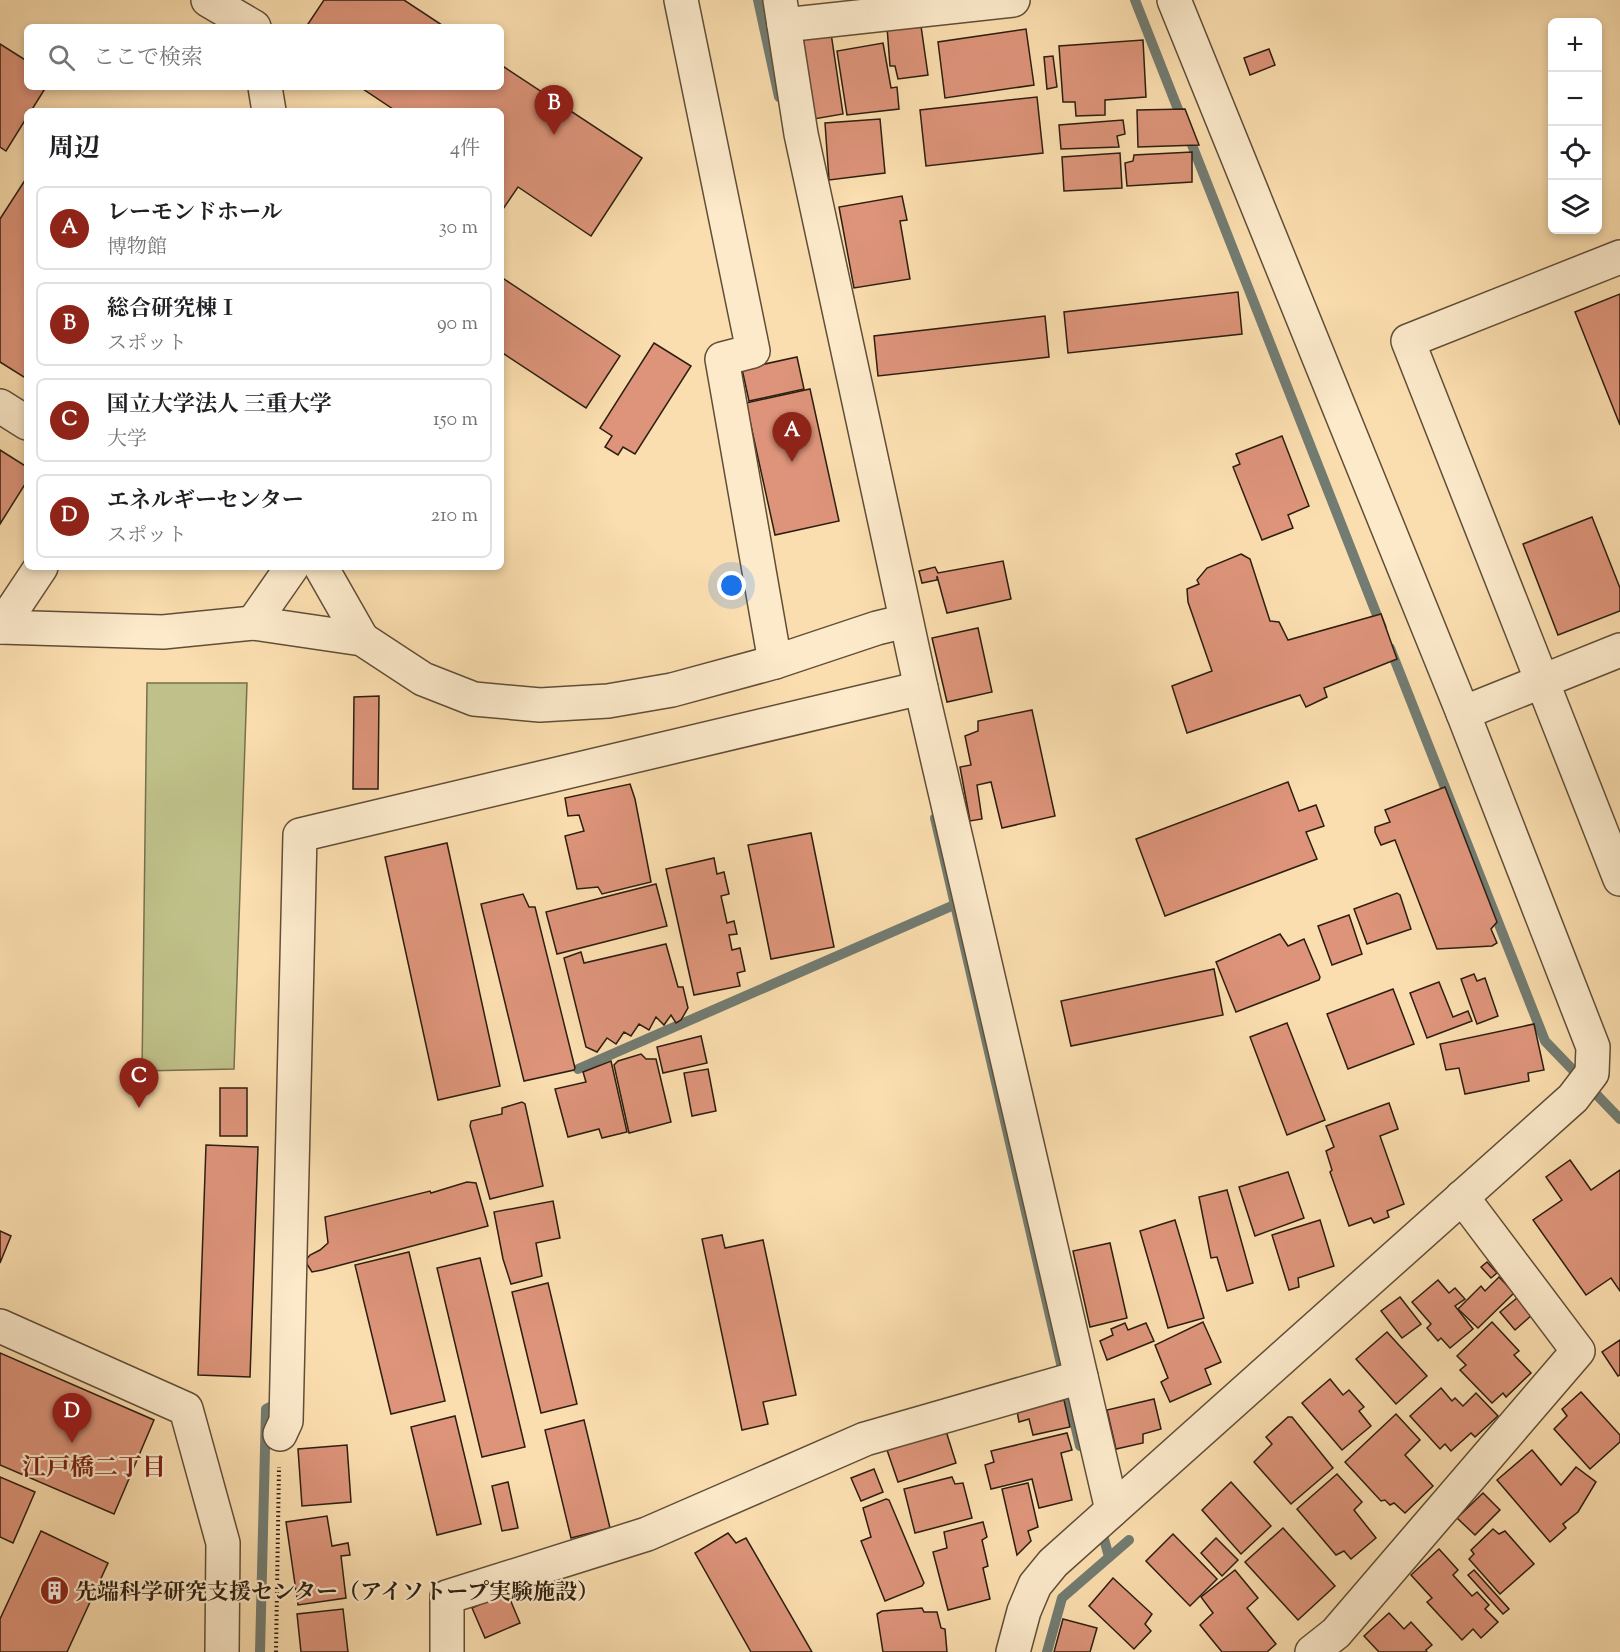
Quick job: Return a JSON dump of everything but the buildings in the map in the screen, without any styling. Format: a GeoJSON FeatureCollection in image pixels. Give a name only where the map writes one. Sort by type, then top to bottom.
{"type":"FeatureCollection","features":[{"type":"Feature","properties":{"kind":"street"},"geometry":{"type":"LineString","coordinates":[[208,0],[249,24]]}},
{"type":"Feature","properties":{"kind":"street"},"geometry":{"type":"LineString","coordinates":[[681,0],[753,351],[722,359],[775,662]]}},
{"type":"Feature","properties":{"kind":"street"},"geometry":{"type":"LineString","coordinates":[[1013,0],[782,13],[801,134],[892,625],[921,688],[1112,1510]]}},
{"type":"Feature","properties":{"kind":"street"},"geometry":{"type":"LineString","coordinates":[[1013,1652],[1024,1611],[1035,1585],[1053,1563],[1573,1098],[1592,1073],[1593,1047],[1463,712],[1174,0]]}},
{"type":"Feature","properties":{"kind":"street"},"geometry":{"type":"LineString","coordinates":[[266,90],[268,108]]}},
{"type":"Feature","properties":{"kind":"street"},"geometry":{"type":"LineString","coordinates":[[1620,257],[1408,341],[1620,879]]}},
{"type":"Feature","properties":{"kind":"street"},"geometry":{"type":"LineString","coordinates":[[0,406],[24,421]]}},
{"type":"Feature","properties":{"kind":"street"},"geometry":{"type":"LineString","coordinates":[[1,627],[40,570]]}},
{"type":"Feature","properties":{"kind":"street"},"geometry":{"type":"LineString","coordinates":[[253,624],[290,570]]}},
{"type":"Feature","properties":{"kind":"street"},"geometry":{"type":"LineString","coordinates":[[323,570],[362,639]]}},
{"type":"Feature","properties":{"kind":"street"},"geometry":{"type":"LineString","coordinates":[[1,627],[163,632],[253,624],[362,639],[423,679],[474,699],[540,705],[608,701],[672,690],[775,662],[892,625]]}},
{"type":"Feature","properties":{"kind":"street"},"geometry":{"type":"LineString","coordinates":[[1463,712],[1620,650]]}},
{"type":"Feature","properties":{"kind":"street"},"geometry":{"type":"LineString","coordinates":[[279,1434],[286,1421],[300,835],[921,688]]}},
{"type":"Feature","properties":{"kind":"street"},"geometry":{"type":"LineString","coordinates":[[1334,1646],[1578,1351],[1462,1197]]}},
{"type":"Feature","properties":{"kind":"street"},"geometry":{"type":"LineString","coordinates":[[0,1326],[186,1409],[223,1543],[222,1652]]}},
{"type":"Feature","properties":{"kind":"street"},"geometry":{"type":"LineString","coordinates":[[447,1652],[447,1597],[648,1534],[865,1439],[1081,1377]]}},
{"type":"Feature","properties":{"kind":"path"},"geometry":{"type":"LineString","coordinates":[[276,1652],[279,1434]]}},
{"type":"Feature","properties":{"kind":"green space"},"geometry":{"type":"Polygon","coordinates":[[[147,683],[247,683],[234,1069],[142,1071],[147,683]]]}},
{"type":"Feature","properties":{"kind":"waterway"},"geometry":{"type":"LineString","coordinates":[[758,0],[779,97]]}},
{"type":"Feature","properties":{"kind":"waterway"},"geometry":{"type":"LineString","coordinates":[[1135,0],[1382,628]]}},
{"type":"Feature","properties":{"kind":"waterway"},"geometry":{"type":"LineString","coordinates":[[1390,648],[1545,1041],[1620,1119]]}},
{"type":"Feature","properties":{"kind":"waterway"},"geometry":{"type":"LineString","coordinates":[[935,818],[1080,1446]]}},
{"type":"Feature","properties":{"kind":"waterway"},"geometry":{"type":"LineString","coordinates":[[578,1069],[954,905]]}},
{"type":"Feature","properties":{"kind":"waterway"},"geometry":{"type":"LineString","coordinates":[[260,1652],[266,1409],[276,1404],[276,1397]]}},
{"type":"Feature","properties":{"kind":"waterway"},"geometry":{"type":"LineString","coordinates":[[1101,1528],[1109,1557]]}},
{"type":"Feature","properties":{"kind":"waterway"},"geometry":{"type":"LineString","coordinates":[[1047,1652],[1062,1598],[1129,1540]]}},
{"type":"Feature","properties":{"kind":"place","name":"総合研究棟Ⅰ"},"geometry":{"type":"Point","coordinates":[554,135]}},
{"type":"Feature","properties":{"kind":"place","name":"レーモンドホール"},"geometry":{"type":"Point","coordinates":[792,462]}},
{"type":"Feature","properties":{"kind":"place","name":"国立大学法人 三重大学"},"geometry":{"type":"Point","coordinates":[139,1108]}},
{"type":"Feature","properties":{"kind":"place","name":"エネルギーセンター"},"geometry":{"type":"Point","coordinates":[72,1443]}},
{"type":"Feature","properties":{"kind":"place","name":"先端科学研究支援センター（アイソトープ実験施設）"},"geometry":{"type":"Point","coordinates":[54,1591]}},
{"type":"Feature","properties":{"kind":"district","name":"江戸橋二丁目"},"geometry":{"type":"Point","coordinates":[94,1467]}}]}
